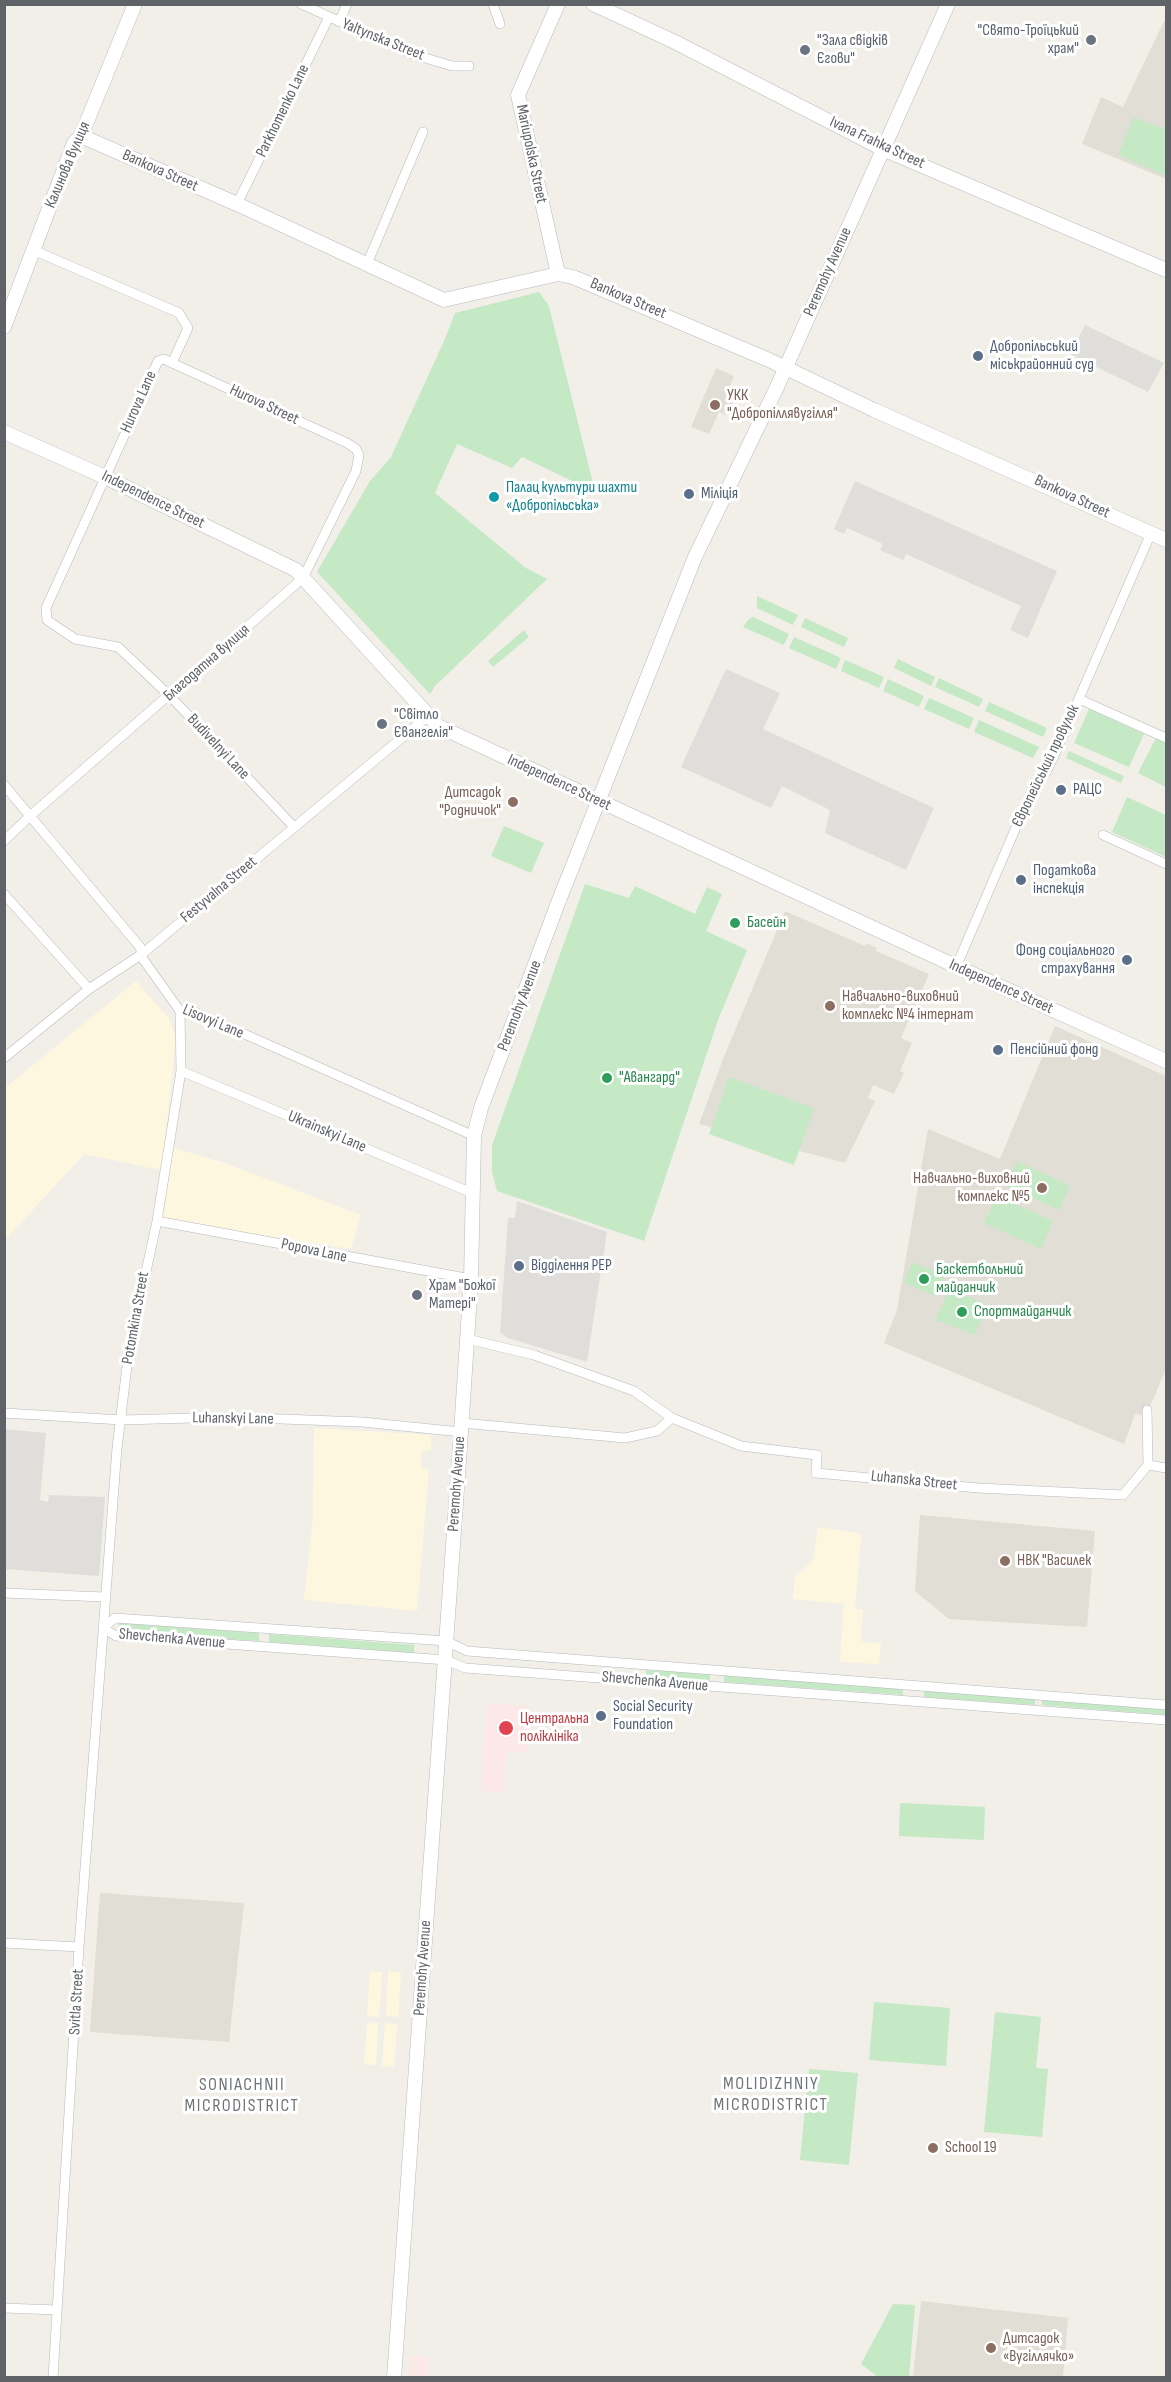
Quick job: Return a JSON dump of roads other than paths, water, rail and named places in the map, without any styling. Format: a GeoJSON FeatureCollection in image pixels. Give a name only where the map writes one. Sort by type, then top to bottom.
{"type":"FeatureCollection","features":[{"type":"Feature","properties":{"kind":"street","name":"Калинова вулиця"},"geometry":{"type":"LineString","coordinates":[[4,327],[74,143],[81,136],[135,4]]}},
{"type":"Feature","properties":{"kind":"street","name":"Yaltynska Street"},"geometry":{"type":"LineString","coordinates":[[301,4],[412,54],[452,66],[469,66]]}},
{"type":"Feature","properties":{"kind":"street"},"geometry":{"type":"LineString","coordinates":[[339,22],[347,4]]}},
{"type":"Feature","properties":{"kind":"street"},"geometry":{"type":"LineString","coordinates":[[493,4],[500,24]]}},
{"type":"Feature","properties":{"kind":"street","name":"Mariupolska Street"},"geometry":{"type":"LineString","coordinates":[[558,4],[518,95],[558,274]]}},
{"type":"Feature","properties":{"kind":"street","name":"Ivana Frahka Street"},"geometry":{"type":"LineString","coordinates":[[593,4],[675,42],[883,149],[1167,270]]}},
{"type":"Feature","properties":{"kind":"street","name":"Peremohy Avenue"},"geometry":{"type":"LineString","coordinates":[[394,2378],[462,1427],[471,1279],[474,1136],[481,1108],[597,801],[704,537],[785,368],[948,4]]}},
{"type":"Feature","properties":{"kind":"street","name":"Parkhomenko Lane"},"geometry":{"type":"LineString","coordinates":[[237,204],[329,17]]}},
{"type":"Feature","properties":{"kind":"street"},"geometry":{"type":"LineString","coordinates":[[367,264],[423,132]]}},
{"type":"Feature","properties":{"kind":"street","name":"Bankova Street"},"geometry":{"type":"LineString","coordinates":[[81,136],[237,204],[444,300],[558,274],[573,276],[785,368],[1167,540]]}},
{"type":"Feature","properties":{"kind":"street","name":"Hurova Lane"},"geometry":{"type":"LineString","coordinates":[[33,250],[178,313],[188,328],[172,363],[164,359],[158,361],[46,608],[47,620]]}},
{"type":"Feature","properties":{"kind":"street","name":"Hurova Street"},"geometry":{"type":"LineString","coordinates":[[172,363],[356,449]]}},
{"type":"Feature","properties":{"kind":"street","name":"Independence Street"},"geometry":{"type":"LineString","coordinates":[[4,432],[284,562],[303,578],[438,726],[956,967],[1167,1061]]}},
{"type":"Feature","properties":{"kind":"street","name":"Благодатна вулиця"},"geometry":{"type":"LineString","coordinates":[[4,841],[303,578],[356,471],[358,455],[356,449]]}},
{"type":"Feature","properties":{"kind":"street","name":"Європейський провулок"},"geometry":{"type":"LineString","coordinates":[[956,967],[1035,783],[1046,771],[1151,533]]}},
{"type":"Feature","properties":{"kind":"street","name":"Budivelnyi Lane"},"geometry":{"type":"LineString","coordinates":[[47,620],[75,639],[118,647],[170,696],[294,827]]}},
{"type":"Feature","properties":{"kind":"street"},"geometry":{"type":"LineString","coordinates":[[1079,699],[1167,738]]}},
{"type":"Feature","properties":{"kind":"street","name":"Festyvalna Street"},"geometry":{"type":"LineString","coordinates":[[4,1058],[89,989],[142,954],[428,716]]}},
{"type":"Feature","properties":{"kind":"street","name":"Lisovyi Lane"},"geometry":{"type":"LineString","coordinates":[[4,785],[140,947],[142,954],[180,1011],[195,1012],[474,1136]]}},
{"type":"Feature","properties":{"kind":"street"},"geometry":{"type":"LineString","coordinates":[[1103,835],[1167,864]]}},
{"type":"Feature","properties":{"kind":"street"},"geometry":{"type":"LineString","coordinates":[[4,894],[89,989]]}},
{"type":"Feature","properties":{"kind":"street","name":"Potomkina Street"},"geometry":{"type":"LineString","coordinates":[[103,1628],[117,1448],[129,1350],[157,1221],[181,1071],[180,1011]]}},
{"type":"Feature","properties":{"kind":"street","name":"Ukrainskyi Lane"},"geometry":{"type":"LineString","coordinates":[[181,1071],[472,1193]]}},
{"type":"Feature","properties":{"kind":"street","name":"Popova Lane"},"geometry":{"type":"LineString","coordinates":[[157,1221],[471,1279]]}},
{"type":"Feature","properties":{"kind":"street","name":"Luhanska Street"},"geometry":{"type":"LineString","coordinates":[[467,1339],[534,1355],[634,1391],[672,1418],[741,1446],[817,1455],[816,1473],[978,1488],[1123,1495],[1148,1465]]}},
{"type":"Feature","properties":{"kind":"street"},"geometry":{"type":"LineString","coordinates":[[1147,1410],[1148,1465],[1167,1468]]}},
{"type":"Feature","properties":{"kind":"street","name":"Luhanskyi Lane"},"geometry":{"type":"LineString","coordinates":[[4,1413],[122,1420],[228,1417],[462,1427]]}},
{"type":"Feature","properties":{"kind":"street"},"geometry":{"type":"LineString","coordinates":[[462,1427],[625,1438],[657,1431],[672,1418]]}},
{"type":"Feature","properties":{"kind":"street"},"geometry":{"type":"LineString","coordinates":[[4,1593],[105,1597]]}},
{"type":"Feature","properties":{"kind":"street","name":"Shevchenka Avenue"},"geometry":{"type":"LineString","coordinates":[[1167,1705],[478,1652],[467,1651],[446,1641],[116,1618],[103,1628],[116,1636],[446,1660],[465,1668],[1167,1720]]}},
{"type":"Feature","properties":{"kind":"street","name":"Svitla Street"},"geometry":{"type":"LineString","coordinates":[[53,2378],[79,1947],[103,1628]]}},
{"type":"Feature","properties":{"kind":"street"},"geometry":{"type":"LineString","coordinates":[[4,1943],[79,1947]]}},
{"type":"Feature","properties":{"kind":"street"},"geometry":{"type":"LineString","coordinates":[[4,2308],[57,2310]]}},
{"type":"Feature","properties":{"kind":"place","name":"\"Свято-Троїцький храм\""},"geometry":{"type":"Point","coordinates":[1091,40]}},
{"type":"Feature","properties":{"kind":"place","name":"\"Зала свідків Єгови\""},"geometry":{"type":"Point","coordinates":[805,50]}},
{"type":"Feature","properties":{"kind":"place","name":"Добропільський міськрайонний суд"},"geometry":{"type":"Point","coordinates":[978,356]}},
{"type":"Feature","properties":{"kind":"place","name":"УКК \"Добропіллявугілля\""},"geometry":{"type":"Point","coordinates":[715,405]}},
{"type":"Feature","properties":{"kind":"place","name":"Міліція"},"geometry":{"type":"Point","coordinates":[689,494]}},
{"type":"Feature","properties":{"kind":"place","name":"Палац культури шахти «Добропільська»"},"geometry":{"type":"Point","coordinates":[494,497]}},
{"type":"Feature","properties":{"kind":"place","name":"\"Світло Євангелія\""},"geometry":{"type":"Point","coordinates":[382,724]}},
{"type":"Feature","properties":{"kind":"place","name":"РАЦС"},"geometry":{"type":"Point","coordinates":[1061,790]}},
{"type":"Feature","properties":{"kind":"place","name":"Дитсадок \"Родничок\""},"geometry":{"type":"Point","coordinates":[513,802]}},
{"type":"Feature","properties":{"kind":"place","name":"Податкова інспекція"},"geometry":{"type":"Point","coordinates":[1021,880]}},
{"type":"Feature","properties":{"kind":"place","name":"Басейн"},"geometry":{"type":"Point","coordinates":[735,923]}},
{"type":"Feature","properties":{"kind":"place","name":"Фонд соціального страхування"},"geometry":{"type":"Point","coordinates":[1127,960]}},
{"type":"Feature","properties":{"kind":"place","name":"Навчально-виховний комплекс №4 інтернат"},"geometry":{"type":"Point","coordinates":[830,1006]}},
{"type":"Feature","properties":{"kind":"place","name":"Пенсійний фонд"},"geometry":{"type":"Point","coordinates":[998,1050]}},
{"type":"Feature","properties":{"kind":"place","name":"\"Авангард\""},"geometry":{"type":"Point","coordinates":[607,1078]}},
{"type":"Feature","properties":{"kind":"place","name":"Навчально-виховний комплекс №5"},"geometry":{"type":"Point","coordinates":[1042,1188]}},
{"type":"Feature","properties":{"kind":"place","name":"Відділення РЕР"},"geometry":{"type":"Point","coordinates":[519,1266]}},
{"type":"Feature","properties":{"kind":"place","name":"Баскетбольний майданчик"},"geometry":{"type":"Point","coordinates":[924,1279]}},
{"type":"Feature","properties":{"kind":"place","name":"Храм \"Божої Матері\""},"geometry":{"type":"Point","coordinates":[417,1295]}},
{"type":"Feature","properties":{"kind":"place","name":"Спортмайданчик"},"geometry":{"type":"Point","coordinates":[962,1312]}},
{"type":"Feature","properties":{"kind":"place","name":"НВК \"Василек"},"geometry":{"type":"Point","coordinates":[1005,1561]}},
{"type":"Feature","properties":{"kind":"place","name":"Social Security Foundation"},"geometry":{"type":"Point","coordinates":[601,1716]}},
{"type":"Feature","properties":{"kind":"place","name":"Центральна поліклініка"},"geometry":{"type":"Point","coordinates":[506,1728]}},
{"type":"Feature","properties":{"kind":"place","name":"School 19"},"geometry":{"type":"Point","coordinates":[933,2148]}},
{"type":"Feature","properties":{"kind":"place","name":"Дитсадок «Вугіллячко»"},"geometry":{"type":"Point","coordinates":[991,2348]}},
{"type":"Feature","properties":{"kind":"district","name":"MOLIDIZHNIY MICRODISTRICT"},"geometry":{"type":"Point","coordinates":[771,2094]}},
{"type":"Feature","properties":{"kind":"district","name":"SONIACHNII MICRODISTRICT"},"geometry":{"type":"Point","coordinates":[242,2095]}}]}
